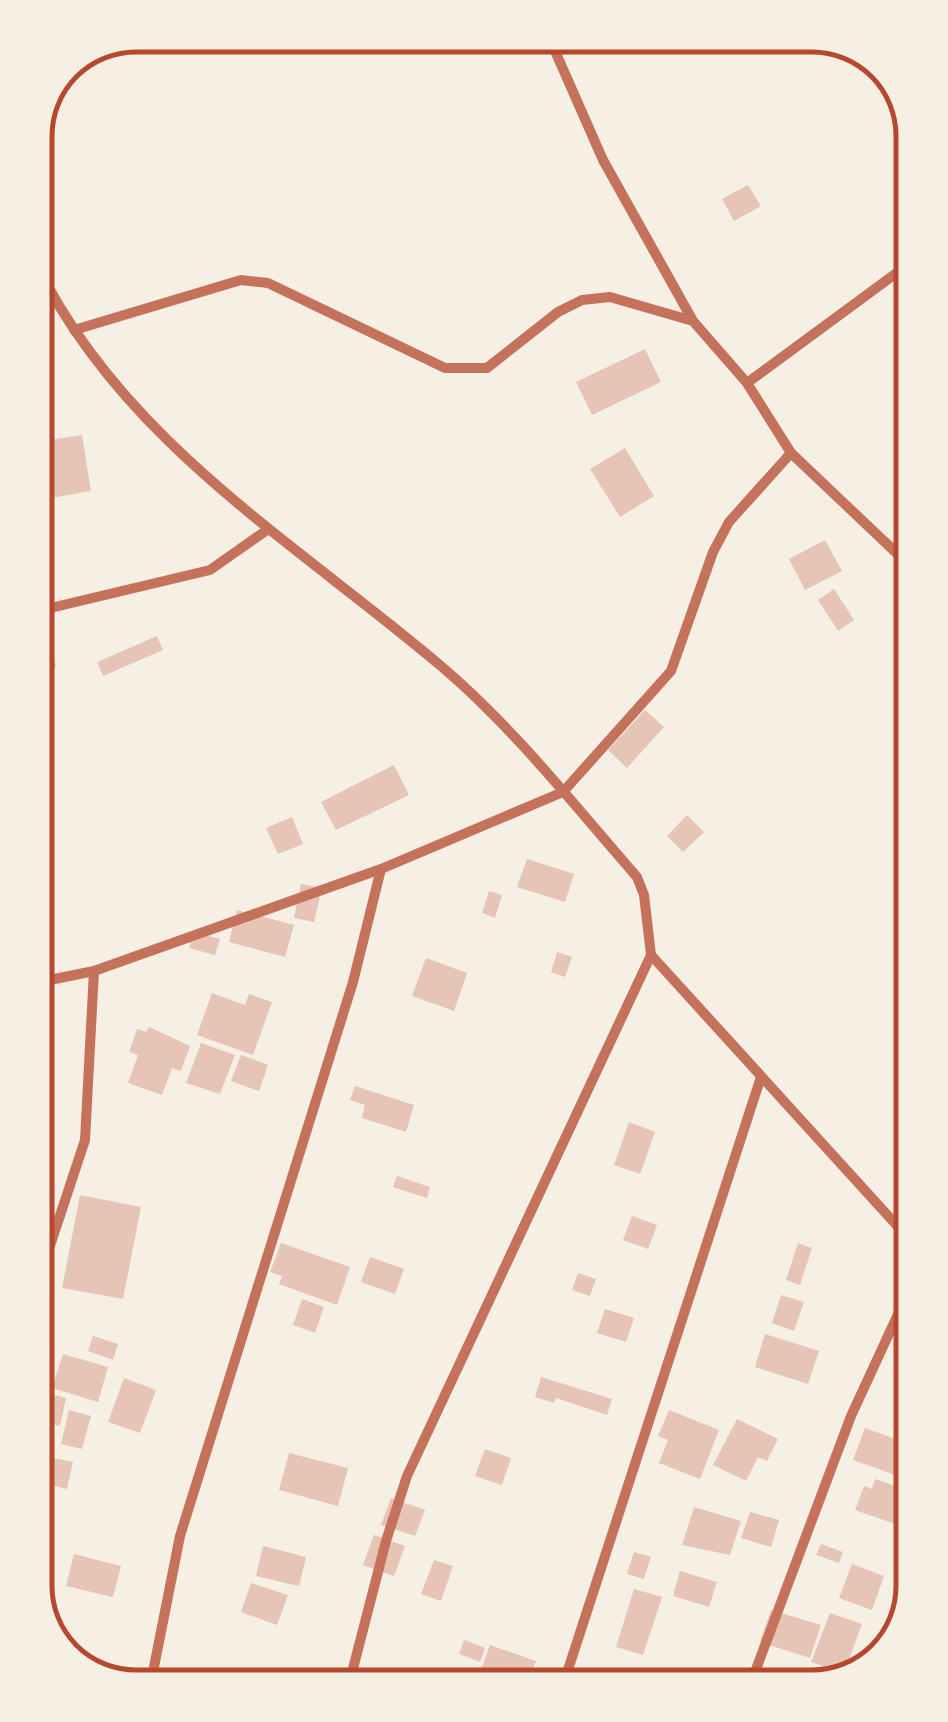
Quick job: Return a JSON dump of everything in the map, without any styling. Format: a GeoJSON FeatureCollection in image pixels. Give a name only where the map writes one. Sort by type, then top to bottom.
{"type":"FeatureCollection","features":[{"type":"Feature","properties":{"kind":"street"},"geometry":{"type":"LineString","coordinates":[[556,53],[603,160],[692,321],[747,383],[791,454],[896,552]]}},
{"type":"Feature","properties":{"kind":"street"},"geometry":{"type":"LineString","coordinates":[[747,383],[896,273]]}},
{"type":"Feature","properties":{"kind":"street"},"geometry":{"type":"LineString","coordinates":[[74,330],[241,280],[268,283],[445,368],[466,371],[487,368],[558,312],[582,300],[610,297],[692,321]]}},
{"type":"Feature","properties":{"kind":"street"},"geometry":{"type":"LineString","coordinates":[[53,293],[74,330],[127,400],[267,530],[452,675],[536,758],[637,877],[644,895],[651,955],[408,1476],[386,1541],[354,1669]]}},
{"type":"Feature","properties":{"kind":"street"},"geometry":{"type":"LineString","coordinates":[[52,979],[94,970],[380,868],[563,792],[671,671],[712,552],[730,522],[791,454]]}},
{"type":"Feature","properties":{"kind":"street"},"geometry":{"type":"LineString","coordinates":[[53,608],[210,570],[267,530]]}},
{"type":"Feature","properties":{"kind":"street"},"geometry":{"type":"LineString","coordinates":[[153,1669],[180,1536],[353,982],[380,868]]}},
{"type":"Feature","properties":{"kind":"street"},"geometry":{"type":"LineString","coordinates":[[651,955],[760,1080],[896,1225]]}},
{"type":"Feature","properties":{"kind":"street"},"geometry":{"type":"LineString","coordinates":[[52,1239],[85,1140],[94,970]]}},
{"type":"Feature","properties":{"kind":"street"},"geometry":{"type":"LineString","coordinates":[[568,1670],[594,1578],[760,1080]]}},
{"type":"Feature","properties":{"kind":"street"},"geometry":{"type":"LineString","coordinates":[[756,1670],[852,1416],[896,1319]]}},
{"type":"Feature","properties":{"kind":"building"},"geometry":{"type":"Polygon","coordinates":[[[748,185],[761,206],[734,221],[722,199],[748,185]]]}},
{"type":"Feature","properties":{"kind":"building"},"geometry":{"type":"Polygon","coordinates":[[[645,349],[661,382],[592,415],[576,382],[645,349]]]}},
{"type":"Feature","properties":{"kind":"building"},"geometry":{"type":"Polygon","coordinates":[[[82,435],[91,491],[53,498],[53,439],[82,435]]]}},
{"type":"Feature","properties":{"kind":"building"},"geometry":{"type":"Polygon","coordinates":[[[625,448],[654,496],[620,517],[590,469],[625,448]]]}},
{"type":"Feature","properties":{"kind":"building"},"geometry":{"type":"Polygon","coordinates":[[[825,540],[842,571],[805,590],[789,559],[825,540]]]}},
{"type":"Feature","properties":{"kind":"building"},"geometry":{"type":"Polygon","coordinates":[[[834,589],[854,620],[838,631],[818,600],[834,589]]]}},
{"type":"Feature","properties":{"kind":"building"},"geometry":{"type":"Polygon","coordinates":[[[157,636],[163,650],[103,676],[97,662],[157,636]]]}},
{"type":"Feature","properties":{"kind":"building"},"geometry":{"type":"Polygon","coordinates":[[[645,710],[664,727],[627,768],[608,750],[645,710]]]}},
{"type":"Feature","properties":{"kind":"building"},"geometry":{"type":"Polygon","coordinates":[[[394,765],[409,795],[336,830],[321,802],[394,765]]]}},
{"type":"Feature","properties":{"kind":"building"},"geometry":{"type":"Polygon","coordinates":[[[687,815],[704,832],[683,852],[667,836],[687,815]]]}},
{"type":"Feature","properties":{"kind":"building"},"geometry":{"type":"Polygon","coordinates":[[[292,817],[303,844],[278,854],[266,828],[292,817]]]}},
{"type":"Feature","properties":{"kind":"building"},"geometry":{"type":"Polygon","coordinates":[[[527,859],[574,874],[565,902],[517,887],[527,859]]]}},
{"type":"Feature","properties":{"kind":"building"},"geometry":{"type":"Polygon","coordinates":[[[301,884],[322,888],[314,922],[294,918],[301,884]]]}},
{"type":"Feature","properties":{"kind":"building"},"geometry":{"type":"Polygon","coordinates":[[[489,891],[502,895],[495,918],[482,913],[489,891]]]}},
{"type":"Feature","properties":{"kind":"building"},"geometry":{"type":"Polygon","coordinates":[[[237,910],[294,925],[285,957],[229,942],[237,910]]]}},
{"type":"Feature","properties":{"kind":"building"},"geometry":{"type":"Polygon","coordinates":[[[194,932],[220,939],[215,955],[189,948],[194,932]]]}},
{"type":"Feature","properties":{"kind":"building"},"geometry":{"type":"Polygon","coordinates":[[[557,952],[572,957],[565,977],[551,972],[557,952]]]}},
{"type":"Feature","properties":{"kind":"building"},"geometry":{"type":"Polygon","coordinates":[[[426,958],[467,973],[454,1011],[412,996],[426,958]]]}},
{"type":"Feature","properties":{"kind":"building"},"geometry":{"type":"Polygon","coordinates":[[[212,993],[245,1005],[249,994],[272,1002],[253,1055],[197,1035],[212,993]]]}},
{"type":"Feature","properties":{"kind":"building"},"geometry":{"type":"Polygon","coordinates":[[[149,1027],[190,1046],[181,1071],[172,1068],[162,1095],[128,1083],[138,1055],[129,1052],[137,1029],[146,1032],[149,1027]]]}},
{"type":"Feature","properties":{"kind":"building"},"geometry":{"type":"Polygon","coordinates":[[[201,1043],[235,1055],[220,1094],[186,1083],[201,1043]]]}},
{"type":"Feature","properties":{"kind":"building"},"geometry":{"type":"Polygon","coordinates":[[[241,1055],[268,1065],[259,1091],[231,1081],[241,1055]]]}},
{"type":"Feature","properties":{"kind":"building"},"geometry":{"type":"Polygon","coordinates":[[[355,1086],[414,1105],[406,1132],[362,1118],[365,1105],[350,1100],[355,1086]]]}},
{"type":"Feature","properties":{"kind":"building"},"geometry":{"type":"Polygon","coordinates":[[[629,1122],[655,1132],[640,1174],[614,1165],[629,1122]]]}},
{"type":"Feature","properties":{"kind":"building"},"geometry":{"type":"Polygon","coordinates":[[[397,1176],[430,1187],[427,1198],[393,1187],[397,1176]]]}},
{"type":"Feature","properties":{"kind":"building"},"geometry":{"type":"Polygon","coordinates":[[[80,1195],[141,1207],[123,1299],[62,1288],[80,1195]]]}},
{"type":"Feature","properties":{"kind":"building"},"geometry":{"type":"Polygon","coordinates":[[[632,1216],[657,1225],[648,1249],[623,1240],[632,1216]]]}},
{"type":"Feature","properties":{"kind":"building"},"geometry":{"type":"Polygon","coordinates":[[[281,1243],[350,1267],[337,1305],[279,1284],[282,1276],[270,1272],[281,1243]]]}},
{"type":"Feature","properties":{"kind":"building"},"geometry":{"type":"Polygon","coordinates":[[[798,1243],[812,1248],[800,1285],[786,1280],[798,1243]]]}},
{"type":"Feature","properties":{"kind":"building"},"geometry":{"type":"Polygon","coordinates":[[[370,1257],[404,1269],[395,1294],[361,1282],[370,1257]]]}},
{"type":"Feature","properties":{"kind":"building"},"geometry":{"type":"Polygon","coordinates":[[[578,1273],[596,1279],[590,1296],[572,1290],[578,1273]]]}},
{"type":"Feature","properties":{"kind":"building"},"geometry":{"type":"Polygon","coordinates":[[[781,1295],[804,1302],[794,1331],[772,1323],[781,1295]]]}},
{"type":"Feature","properties":{"kind":"building"},"geometry":{"type":"Polygon","coordinates":[[[302,1299],[324,1307],[315,1333],[293,1325],[302,1299]]]}},
{"type":"Feature","properties":{"kind":"building"},"geometry":{"type":"Polygon","coordinates":[[[605,1309],[634,1318],[626,1342],[597,1333],[605,1309]]]}},
{"type":"Feature","properties":{"kind":"building"},"geometry":{"type":"Polygon","coordinates":[[[765,1334],[819,1351],[808,1384],[755,1367],[765,1334]]]}},
{"type":"Feature","properties":{"kind":"building"},"geometry":{"type":"Polygon","coordinates":[[[93,1336],[118,1344],[113,1360],[88,1351],[93,1336]]]}},
{"type":"Feature","properties":{"kind":"building"},"geometry":{"type":"Polygon","coordinates":[[[63,1354],[108,1367],[98,1402],[52,1388],[63,1354]]]}},
{"type":"Feature","properties":{"kind":"building"},"geometry":{"type":"Polygon","coordinates":[[[541,1377],[612,1399],[607,1415],[556,1398],[554,1403],[535,1397],[541,1377]]]}},
{"type":"Feature","properties":{"kind":"building"},"geometry":{"type":"Polygon","coordinates":[[[124,1378],[156,1390],[140,1433],[108,1422],[124,1378]]]}},
{"type":"Feature","properties":{"kind":"building"},"geometry":{"type":"Polygon","coordinates":[[[52,1395],[66,1398],[60,1426],[52,1424],[52,1395]]]}},
{"type":"Feature","properties":{"kind":"building"},"geometry":{"type":"Polygon","coordinates":[[[69,1410],[91,1416],[82,1449],[61,1444],[69,1410]]]}},
{"type":"Feature","properties":{"kind":"building"},"geometry":{"type":"Polygon","coordinates":[[[669,1410],[719,1430],[700,1479],[659,1463],[668,1440],[658,1436],[669,1410]]]}},
{"type":"Feature","properties":{"kind":"building"},"geometry":{"type":"Polygon","coordinates":[[[737,1419],[778,1439],[767,1461],[758,1457],[746,1481],[713,1465],[737,1419]]]}},
{"type":"Feature","properties":{"kind":"building"},"geometry":{"type":"Polygon","coordinates":[[[865,1428],[896,1439],[896,1475],[853,1460],[865,1428]]]}},
{"type":"Feature","properties":{"kind":"building"},"geometry":{"type":"Polygon","coordinates":[[[485,1449],[511,1458],[502,1485],[475,1476],[485,1449]]]}},
{"type":"Feature","properties":{"kind":"building"},"geometry":{"type":"Polygon","coordinates":[[[289,1453],[348,1468],[338,1506],[279,1490],[289,1453]]]}},
{"type":"Feature","properties":{"kind":"building"},"geometry":{"type":"Polygon","coordinates":[[[52,1458],[73,1462],[67,1489],[52,1485],[52,1458]]]}},
{"type":"Feature","properties":{"kind":"building"},"geometry":{"type":"Polygon","coordinates":[[[875,1479],[896,1486],[895,1524],[855,1510],[864,1486],[872,1489],[875,1479]]]}},
{"type":"Feature","properties":{"kind":"building"},"geometry":{"type":"Polygon","coordinates":[[[391,1498],[425,1510],[415,1536],[381,1525],[391,1498]]]}},
{"type":"Feature","properties":{"kind":"building"},"geometry":{"type":"Polygon","coordinates":[[[694,1507],[741,1521],[730,1555],[682,1545],[694,1507]]]}},
{"type":"Feature","properties":{"kind":"building"},"geometry":{"type":"Polygon","coordinates":[[[750,1512],[779,1520],[771,1547],[741,1538],[750,1512]]]}},
{"type":"Feature","properties":{"kind":"building"},"geometry":{"type":"Polygon","coordinates":[[[374,1535],[405,1546],[394,1576],[363,1565],[374,1535]]]}},
{"type":"Feature","properties":{"kind":"building"},"geometry":{"type":"Polygon","coordinates":[[[821,1544],[843,1552],[839,1563],[816,1555],[821,1544]]]}},
{"type":"Feature","properties":{"kind":"building"},"geometry":{"type":"Polygon","coordinates":[[[263,1546],[306,1557],[299,1586],[256,1576],[263,1546]]]}},
{"type":"Feature","properties":{"kind":"building"},"geometry":{"type":"Polygon","coordinates":[[[634,1552],[651,1557],[644,1579],[627,1574],[634,1552]]]}},
{"type":"Feature","properties":{"kind":"building"},"geometry":{"type":"Polygon","coordinates":[[[74,1554],[121,1566],[113,1597],[66,1586],[74,1554]]]}},
{"type":"Feature","properties":{"kind":"building"},"geometry":{"type":"Polygon","coordinates":[[[434,1560],[453,1566],[441,1601],[421,1594],[434,1560]]]}},
{"type":"Feature","properties":{"kind":"building"},"geometry":{"type":"Polygon","coordinates":[[[852,1564],[884,1576],[872,1610],[839,1598],[852,1564]]]}},
{"type":"Feature","properties":{"kind":"building"},"geometry":{"type":"Polygon","coordinates":[[[680,1571],[717,1582],[709,1607],[673,1596],[680,1571]]]}},
{"type":"Feature","properties":{"kind":"building"},"geometry":{"type":"Polygon","coordinates":[[[251,1583],[288,1595],[277,1625],[241,1612],[251,1583]]]}},
{"type":"Feature","properties":{"kind":"building"},"geometry":{"type":"Polygon","coordinates":[[[634,1589],[662,1597],[643,1655],[616,1647],[634,1589]]]}},
{"type":"Feature","properties":{"kind":"building"},"geometry":{"type":"Polygon","coordinates":[[[771,1610],[821,1625],[810,1658],[760,1642],[771,1610]]]}},
{"type":"Feature","properties":{"kind":"building"},"geometry":{"type":"Polygon","coordinates":[[[830,1613],[862,1624],[849,1660],[828,1668],[811,1662],[830,1613]]]}},
{"type":"Feature","properties":{"kind":"building"},"geometry":{"type":"Polygon","coordinates":[[[464,1640],[485,1648],[480,1662],[459,1654],[464,1640]]]}},
{"type":"Feature","properties":{"kind":"building"},"geometry":{"type":"Polygon","coordinates":[[[490,1645],[536,1661],[533,1670],[481,1670],[490,1645]]]}}]}
